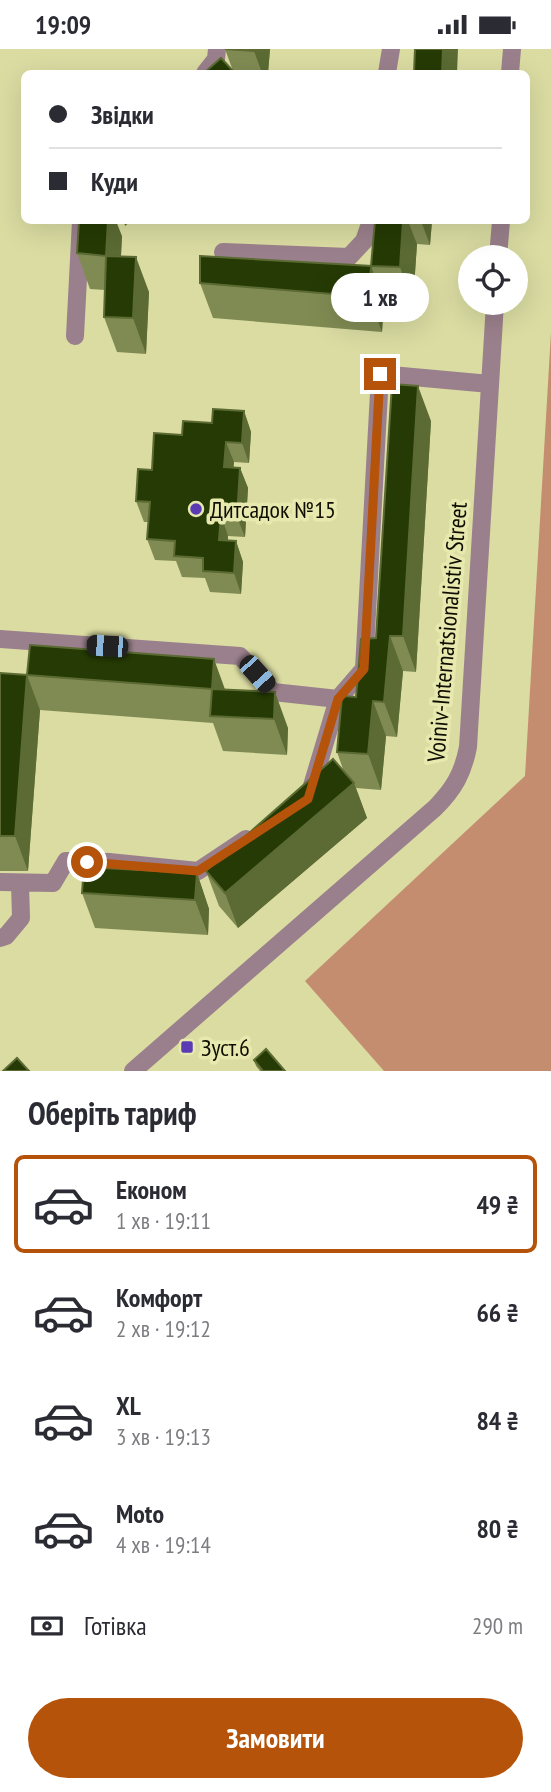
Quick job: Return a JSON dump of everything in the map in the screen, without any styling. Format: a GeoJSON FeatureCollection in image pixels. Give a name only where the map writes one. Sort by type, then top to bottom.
{"type":"FeatureCollection","features":[{"type":"Feature","properties":{"kind":"street"},"geometry":{"type":"LineString","coordinates":[[207,70],[216,59],[217,49]]}},
{"type":"Feature","properties":{"kind":"street"},"geometry":{"type":"LineString","coordinates":[[388,70],[391,49]]}},
{"type":"Feature","properties":{"kind":"street"},"geometry":{"type":"LineString","coordinates":[[510,70],[512,49]]}},
{"type":"Feature","properties":{"kind":"street"},"geometry":{"type":"LineString","coordinates":[[75,336],[81,224]]}},
{"type":"Feature","properties":{"kind":"street"},"geometry":{"type":"LineString","coordinates":[[223,252],[349,257],[364,241],[370,224]]}},
{"type":"Feature","properties":{"kind":"street"},"geometry":{"type":"LineString","coordinates":[[499,245],[501,224]]}},
{"type":"Feature","properties":{"kind":"street","name":"Voiniv-Internatsionalistiv Street"},"geometry":{"type":"LineString","coordinates":[[133,1071],[435,808],[451,793],[459,779],[468,747],[494,315]]}},
{"type":"Feature","properties":{"kind":"street"},"geometry":{"type":"LineString","coordinates":[[297,806],[308,799],[338,699],[364,669],[380,374],[490,384]]}},
{"type":"Feature","properties":{"kind":"street"},"geometry":{"type":"LineString","coordinates":[[0,639],[240,656],[273,692],[338,699]]}},
{"type":"Feature","properties":{"kind":"street"},"geometry":{"type":"LineString","coordinates":[[0,882],[53,883],[66,861],[109,862],[198,871],[264,828]]}},
{"type":"Feature","properties":{"kind":"street"},"geometry":{"type":"LineString","coordinates":[[0,938],[6,936],[21,918],[20,884]]}},
{"type":"Feature","properties":{"kind":"shaded area"},"geometry":{"type":"Polygon","coordinates":[[[551,332],[551,1071],[384,1071],[305,981],[525,776],[551,332]]]}},
{"type":"Feature","properties":{"kind":"building"},"geometry":{"type":"Polygon","coordinates":[[[415,49],[443,49],[442,70],[414,70],[415,49]]]}},
{"type":"Feature","properties":{"kind":"building"},"geometry":{"type":"Polygon","coordinates":[[[221,58],[232,70],[207,70],[221,58]]]}},
{"type":"Feature","properties":{"kind":"building"},"geometry":{"type":"Polygon","coordinates":[[[79,224],[108,224],[106,256],[77,253],[79,224]]]}},
{"type":"Feature","properties":{"kind":"building"},"geometry":{"type":"Polygon","coordinates":[[[375,224],[403,224],[400,267],[371,266],[375,224]]]}},
{"type":"Feature","properties":{"kind":"building"},"geometry":{"type":"Polygon","coordinates":[[[106,256],[136,257],[133,318],[104,317],[106,256]]]}},
{"type":"Feature","properties":{"kind":"building"},"geometry":{"type":"Polygon","coordinates":[[[200,256],[371,266],[369,297],[200,283],[200,256]]]}},
{"type":"Feature","properties":{"kind":"building"},"geometry":{"type":"Polygon","coordinates":[[[392,384],[418,386],[403,636],[390,636],[384,702],[373,701],[368,754],[337,752],[342,696],[356,697],[361,639],[376,638],[392,384]]]}},
{"type":"Feature","properties":{"kind":"building","name":"Дитсадок №15"},"geometry":{"type":"Polygon","coordinates":[[[213,409],[244,411],[242,443],[226,442],[224,467],[240,468],[237,517],[221,515],[219,540],[236,541],[234,573],[203,571],[203,558],[174,556],[175,541],[147,539],[150,502],[136,501],[138,469],[152,470],[154,433],[182,435],[183,421],[212,423],[213,409]]]}},
{"type":"Feature","properties":{"kind":"building"},"geometry":{"type":"Polygon","coordinates":[[[30,645],[214,659],[212,689],[27,675],[30,645]]]}},
{"type":"Feature","properties":{"kind":"building"},"geometry":{"type":"Polygon","coordinates":[[[0,673],[27,675],[15,836],[0,836],[0,673]]]}},
{"type":"Feature","properties":{"kind":"building"},"geometry":{"type":"Polygon","coordinates":[[[212,689],[275,692],[274,719],[210,716],[212,689]]]}},
{"type":"Feature","properties":{"kind":"building"},"geometry":{"type":"Polygon","coordinates":[[[333,759],[354,783],[225,893],[206,871],[333,759]]]}},
{"type":"Feature","properties":{"kind":"building"},"geometry":{"type":"Polygon","coordinates":[[[84,867],[197,873],[195,900],[82,893],[84,867]]]}},
{"type":"Feature","properties":{"kind":"building"},"geometry":{"type":"Polygon","coordinates":[[[266,1049],[285,1071],[263,1071],[254,1060],[266,1049]]]}},
{"type":"Feature","properties":{"kind":"building"},"geometry":{"type":"Polygon","coordinates":[[[17,1058],[29,1071],[3,1071],[17,1058]]]}},
{"type":"Feature","properties":{"kind":"place","name":"Дитсадок №15"},"geometry":{"type":"Point","coordinates":[196,509]}},
{"type":"Feature","properties":{"kind":"place","name":"Зуст.6"},"geometry":{"type":"Point","coordinates":[187,1047]}},
{"type":"Feature","properties":{"kind":"route"},"geometry":{"type":"LineString","coordinates":[[87,862],[198,871],[308,799],[338,699],[364,669],[380,374]]}}]}
